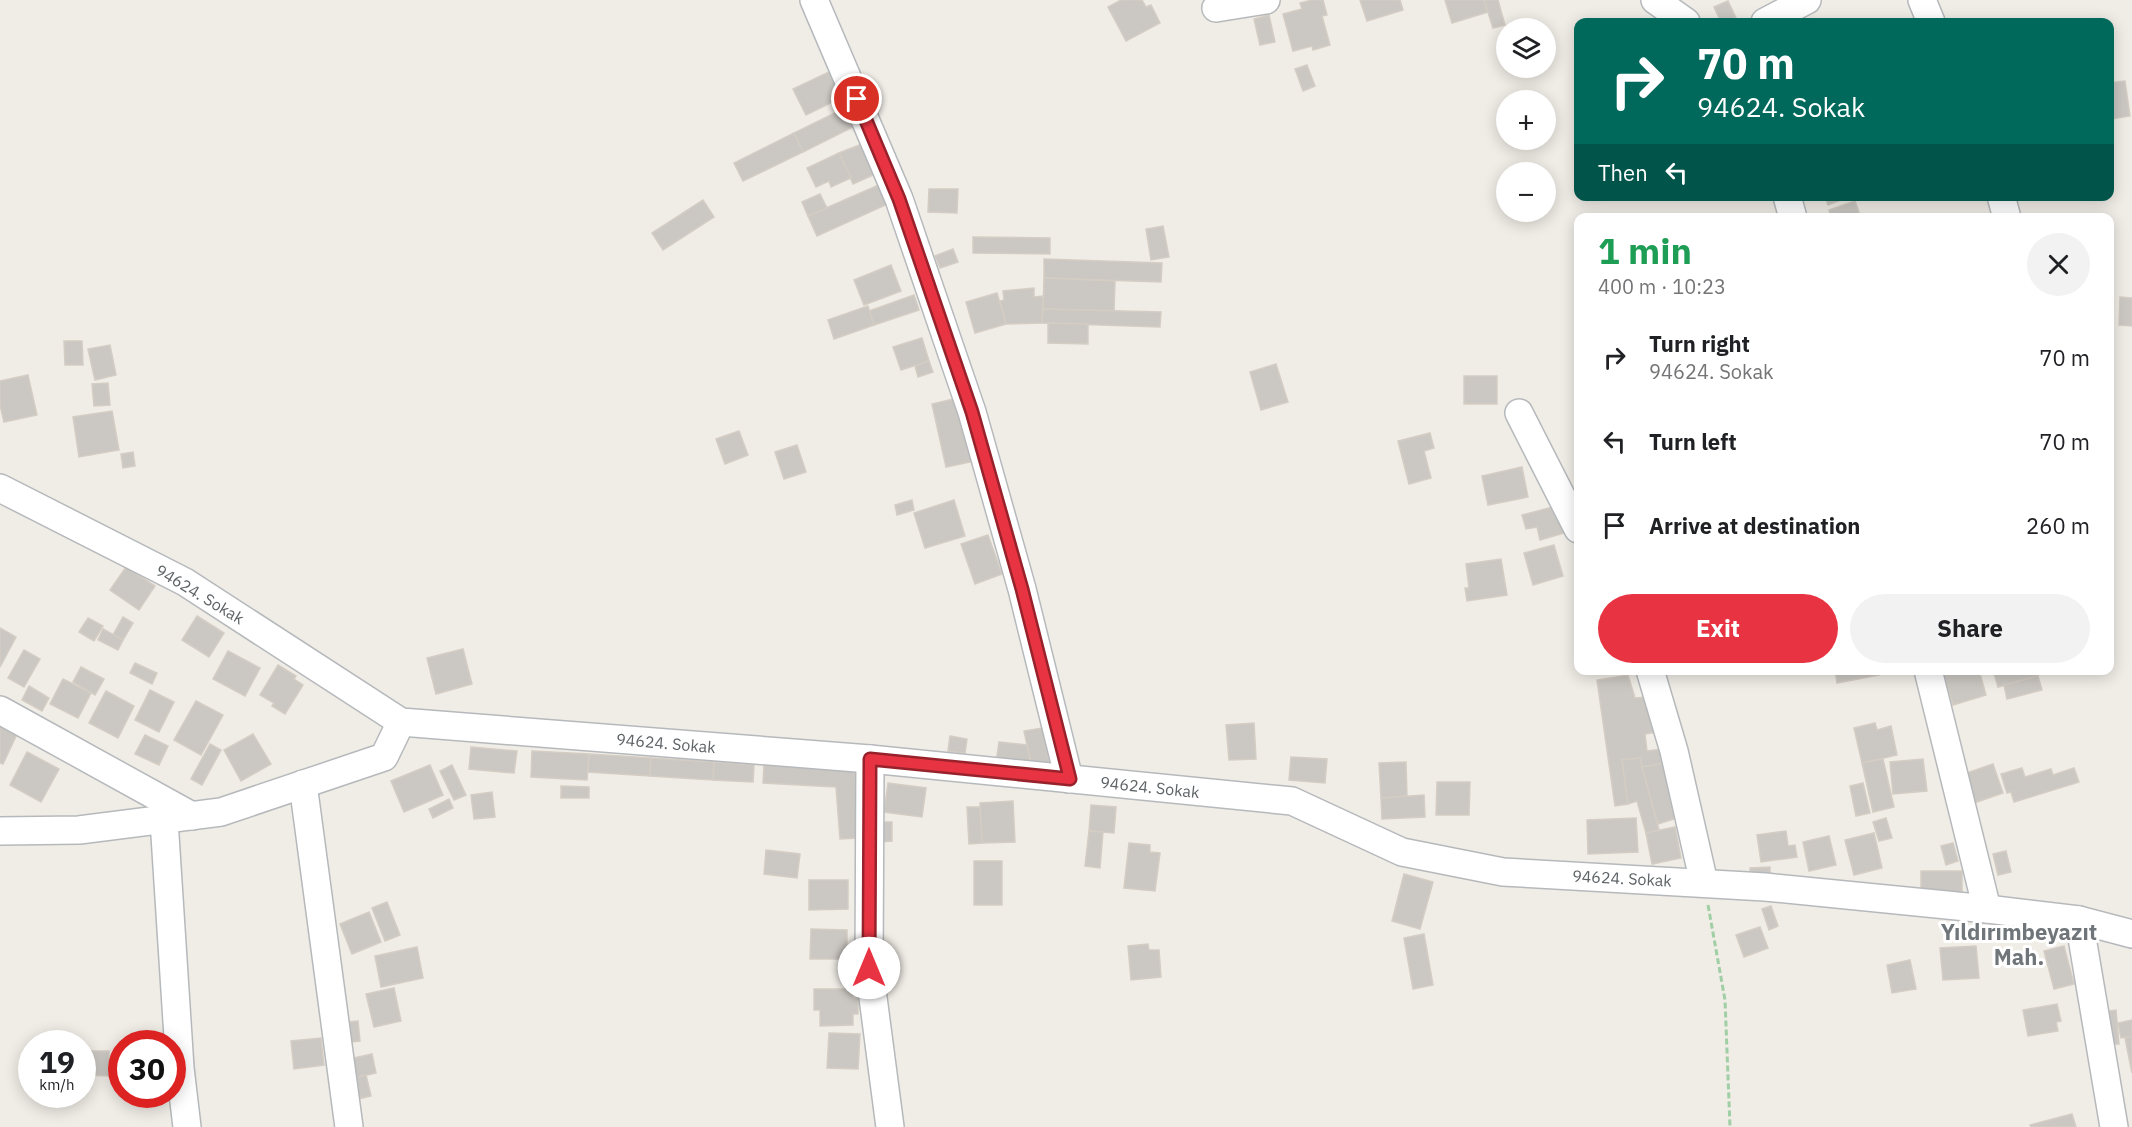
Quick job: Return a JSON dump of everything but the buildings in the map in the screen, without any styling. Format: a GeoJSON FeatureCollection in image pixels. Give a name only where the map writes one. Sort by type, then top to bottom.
{"type":"FeatureCollection","features":[{"type":"Feature","properties":{"kind":"street"},"geometry":{"type":"LineString","coordinates":[[814,0],[899,199],[972,412],[1022,589],[1070,779]]}},
{"type":"Feature","properties":{"kind":"street"},"geometry":{"type":"LineString","coordinates":[[1216,8],[1266,0]]}},
{"type":"Feature","properties":{"kind":"street"},"geometry":{"type":"LineString","coordinates":[[1655,0],[1680,18]]}},
{"type":"Feature","properties":{"kind":"street"},"geometry":{"type":"LineString","coordinates":[[1773,18],[1807,0]]}},
{"type":"Feature","properties":{"kind":"street"},"geometry":{"type":"LineString","coordinates":[[1922,0],[1929,18]]}},
{"type":"Feature","properties":{"kind":"street"},"geometry":{"type":"LineString","coordinates":[[1519,413],[1574,521]]}},
{"type":"Feature","properties":{"kind":"street","name":"94624. Sokak"},"geometry":{"type":"LineString","coordinates":[[0,488],[185,582],[401,722],[870,759],[1292,801],[1402,852],[1503,872],[1765,886],[2079,920],[2132,934]]}},
{"type":"Feature","properties":{"kind":"street"},"geometry":{"type":"LineString","coordinates":[[1651,675],[1674,751],[1704,883]]}},
{"type":"Feature","properties":{"kind":"street"},"geometry":{"type":"LineString","coordinates":[[1929,675],[1987,909]]}},
{"type":"Feature","properties":{"kind":"street"},"geometry":{"type":"LineString","coordinates":[[0,710],[192,816]]}},
{"type":"Feature","properties":{"kind":"street"},"geometry":{"type":"LineString","coordinates":[[0,831],[79,831],[221,812],[384,757],[401,722]]}},
{"type":"Feature","properties":{"kind":"street"},"geometry":{"type":"LineString","coordinates":[[870,759],[869,968],[890,1127]]}},
{"type":"Feature","properties":{"kind":"street"},"geometry":{"type":"LineString","coordinates":[[303,784],[349,1127]]}},
{"type":"Feature","properties":{"kind":"street"},"geometry":{"type":"LineString","coordinates":[[164,820],[180,1068],[187,1127]]}},
{"type":"Feature","properties":{"kind":"street"},"geometry":{"type":"LineString","coordinates":[[2079,920],[2114,1127]]}},
{"type":"Feature","properties":{"kind":"path"},"geometry":{"type":"LineString","coordinates":[[1704,883],[1725,1000],[1730,1127]]}},
{"type":"Feature","properties":{"kind":"district","name":"Yıldırımbeyazıt Mah."},"geometry":{"type":"Point","coordinates":[2019,944]}},
{"type":"Feature","properties":{"kind":"route"},"geometry":{"type":"LineString","coordinates":[[857,99],[899,199],[972,412],[1022,589],[1070,779],[870,759],[869,968]]}}]}
